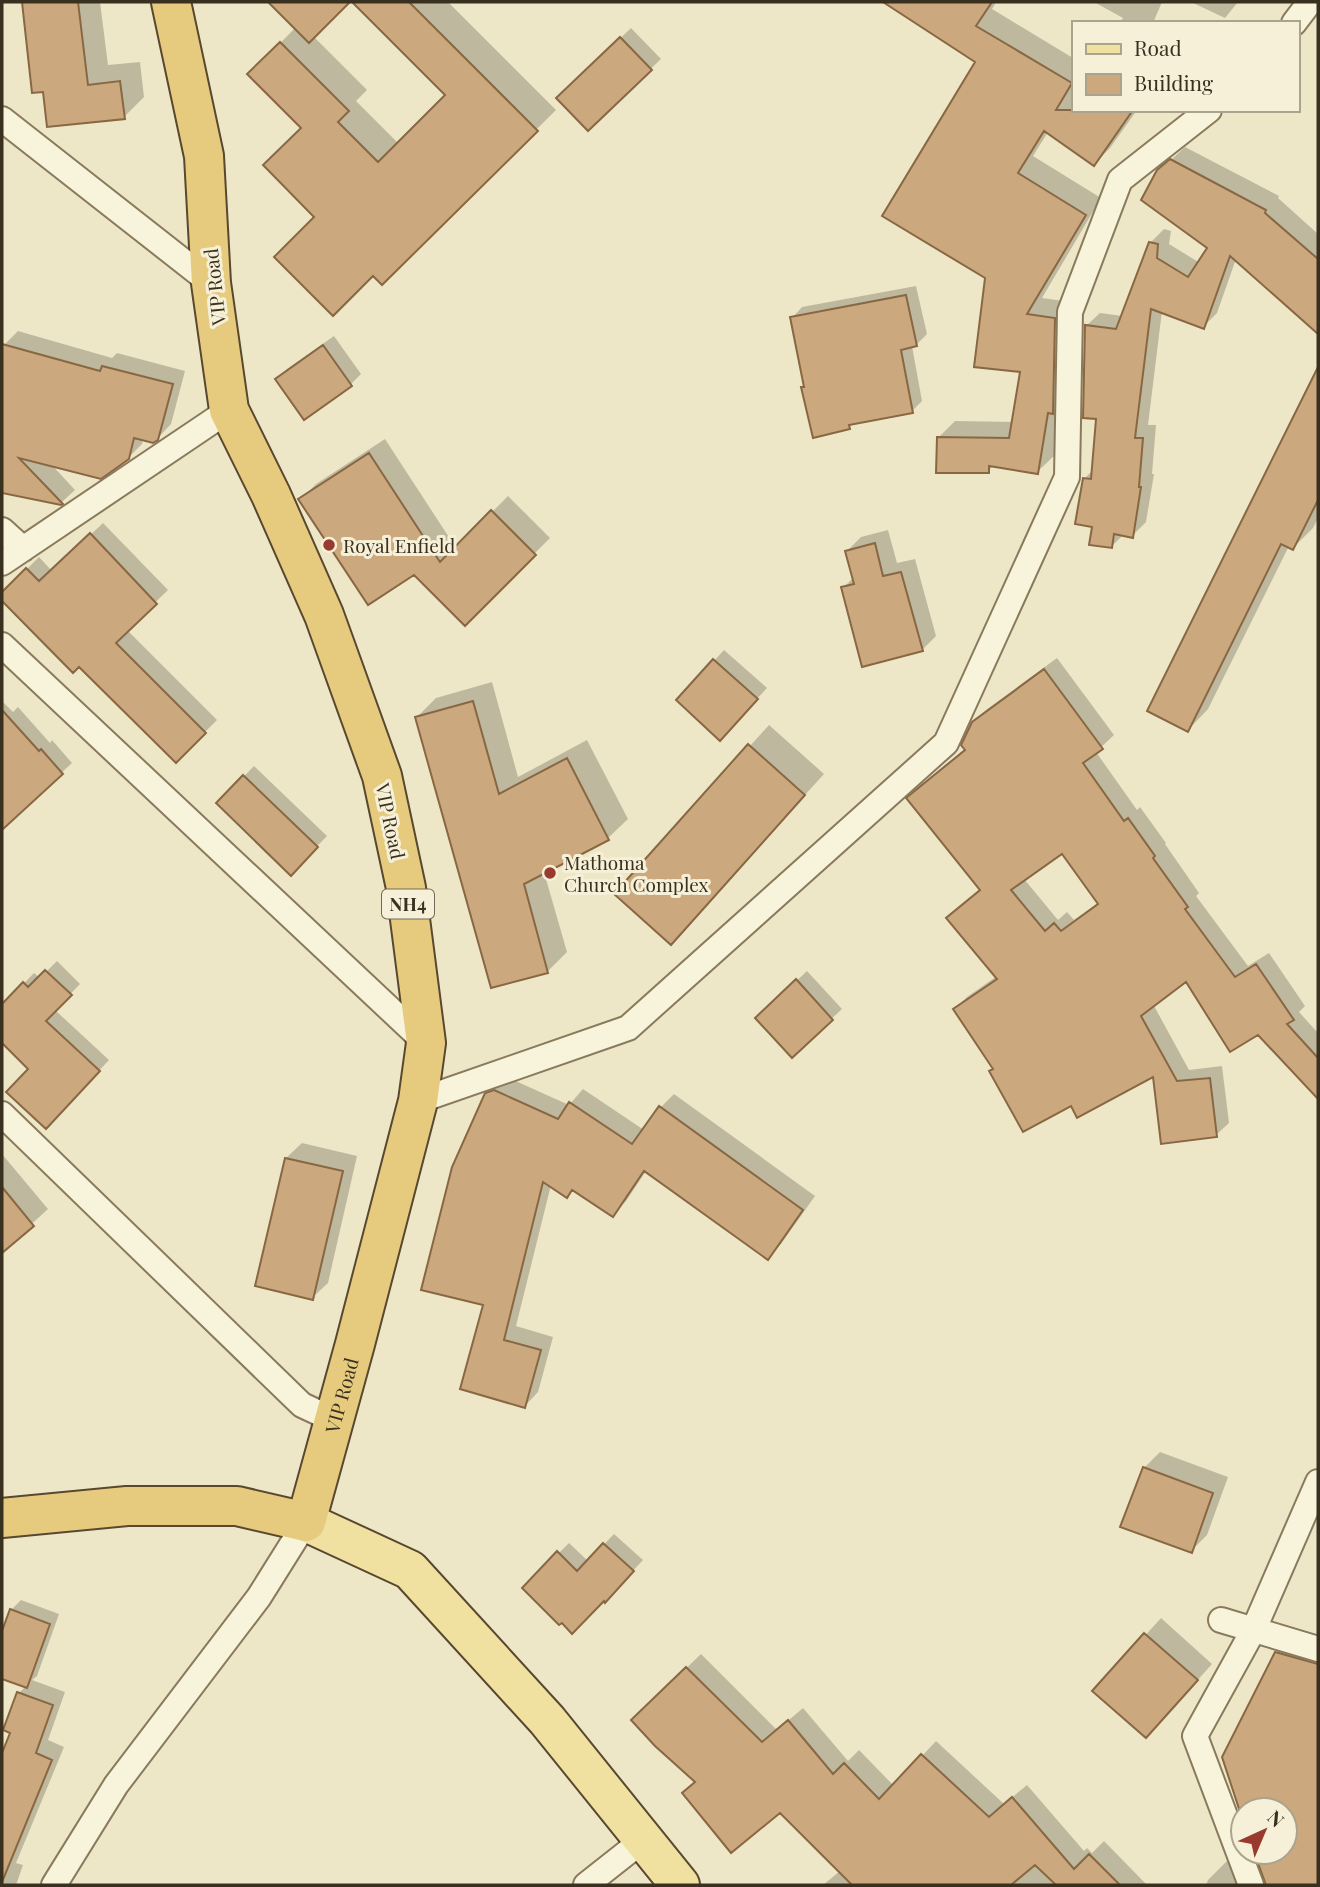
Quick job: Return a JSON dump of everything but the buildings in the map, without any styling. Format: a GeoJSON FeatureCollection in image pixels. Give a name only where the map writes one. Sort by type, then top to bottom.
{"type":"FeatureCollection","features":[{"type":"Feature","properties":{"kind":"highway","name":"VIP Road"},"geometry":{"type":"LineString","coordinates":[[171,2],[204,156],[211,283],[229,410],[271,495],[324,615],[382,776],[406,888],[426,1043],[418,1101],[306,1521]]}},
{"type":"Feature","properties":{"kind":"highway"},"geometry":{"type":"LineString","coordinates":[[2,1518],[127,1506],[237,1506],[306,1521]]}},
{"type":"Feature","properties":{"kind":"main road"},"geometry":{"type":"LineString","coordinates":[[306,1521],[410,1570],[547,1720],[680,1885]]}},
{"type":"Feature","properties":{"kind":"street"},"geometry":{"type":"LineString","coordinates":[[1296,21],[1310,2]]}},
{"type":"Feature","properties":{"kind":"street"},"geometry":{"type":"LineString","coordinates":[[418,1101],[628,1028],[946,743],[1067,477],[1070,312],[1119,180],[1206,112]]}},
{"type":"Feature","properties":{"kind":"street"},"geometry":{"type":"LineString","coordinates":[[2,119],[211,283]]}},
{"type":"Feature","properties":{"kind":"street"},"geometry":{"type":"LineString","coordinates":[[2,564],[229,410]]}},
{"type":"Feature","properties":{"kind":"street"},"geometry":{"type":"LineString","coordinates":[[2,530],[23,549]]}},
{"type":"Feature","properties":{"kind":"street"},"geometry":{"type":"LineString","coordinates":[[2,645],[426,1043]]}},
{"type":"Feature","properties":{"kind":"street"},"geometry":{"type":"LineString","coordinates":[[2,1114],[302,1405],[334,1420]]}},
{"type":"Feature","properties":{"kind":"street"},"geometry":{"type":"LineString","coordinates":[[1251,1885],[1195,1736],[1254,1629],[1318,1482]]}},
{"type":"Feature","properties":{"kind":"street"},"geometry":{"type":"LineString","coordinates":[[54,1885],[116,1784],[259,1598],[306,1521]]}},
{"type":"Feature","properties":{"kind":"street"},"geometry":{"type":"LineString","coordinates":[[1222,1620],[1318,1649]]}},
{"type":"Feature","properties":{"kind":"street"},"geometry":{"type":"LineString","coordinates":[[586,1885],[643,1840]]}},
{"type":"Feature","properties":{"kind":"place","name":"Royal Enfield"},"geometry":{"type":"Point","coordinates":[329,545]}},
{"type":"Feature","properties":{"kind":"place","name":"Mathoma Church Complex"},"geometry":{"type":"Point","coordinates":[550,873]}}]}
